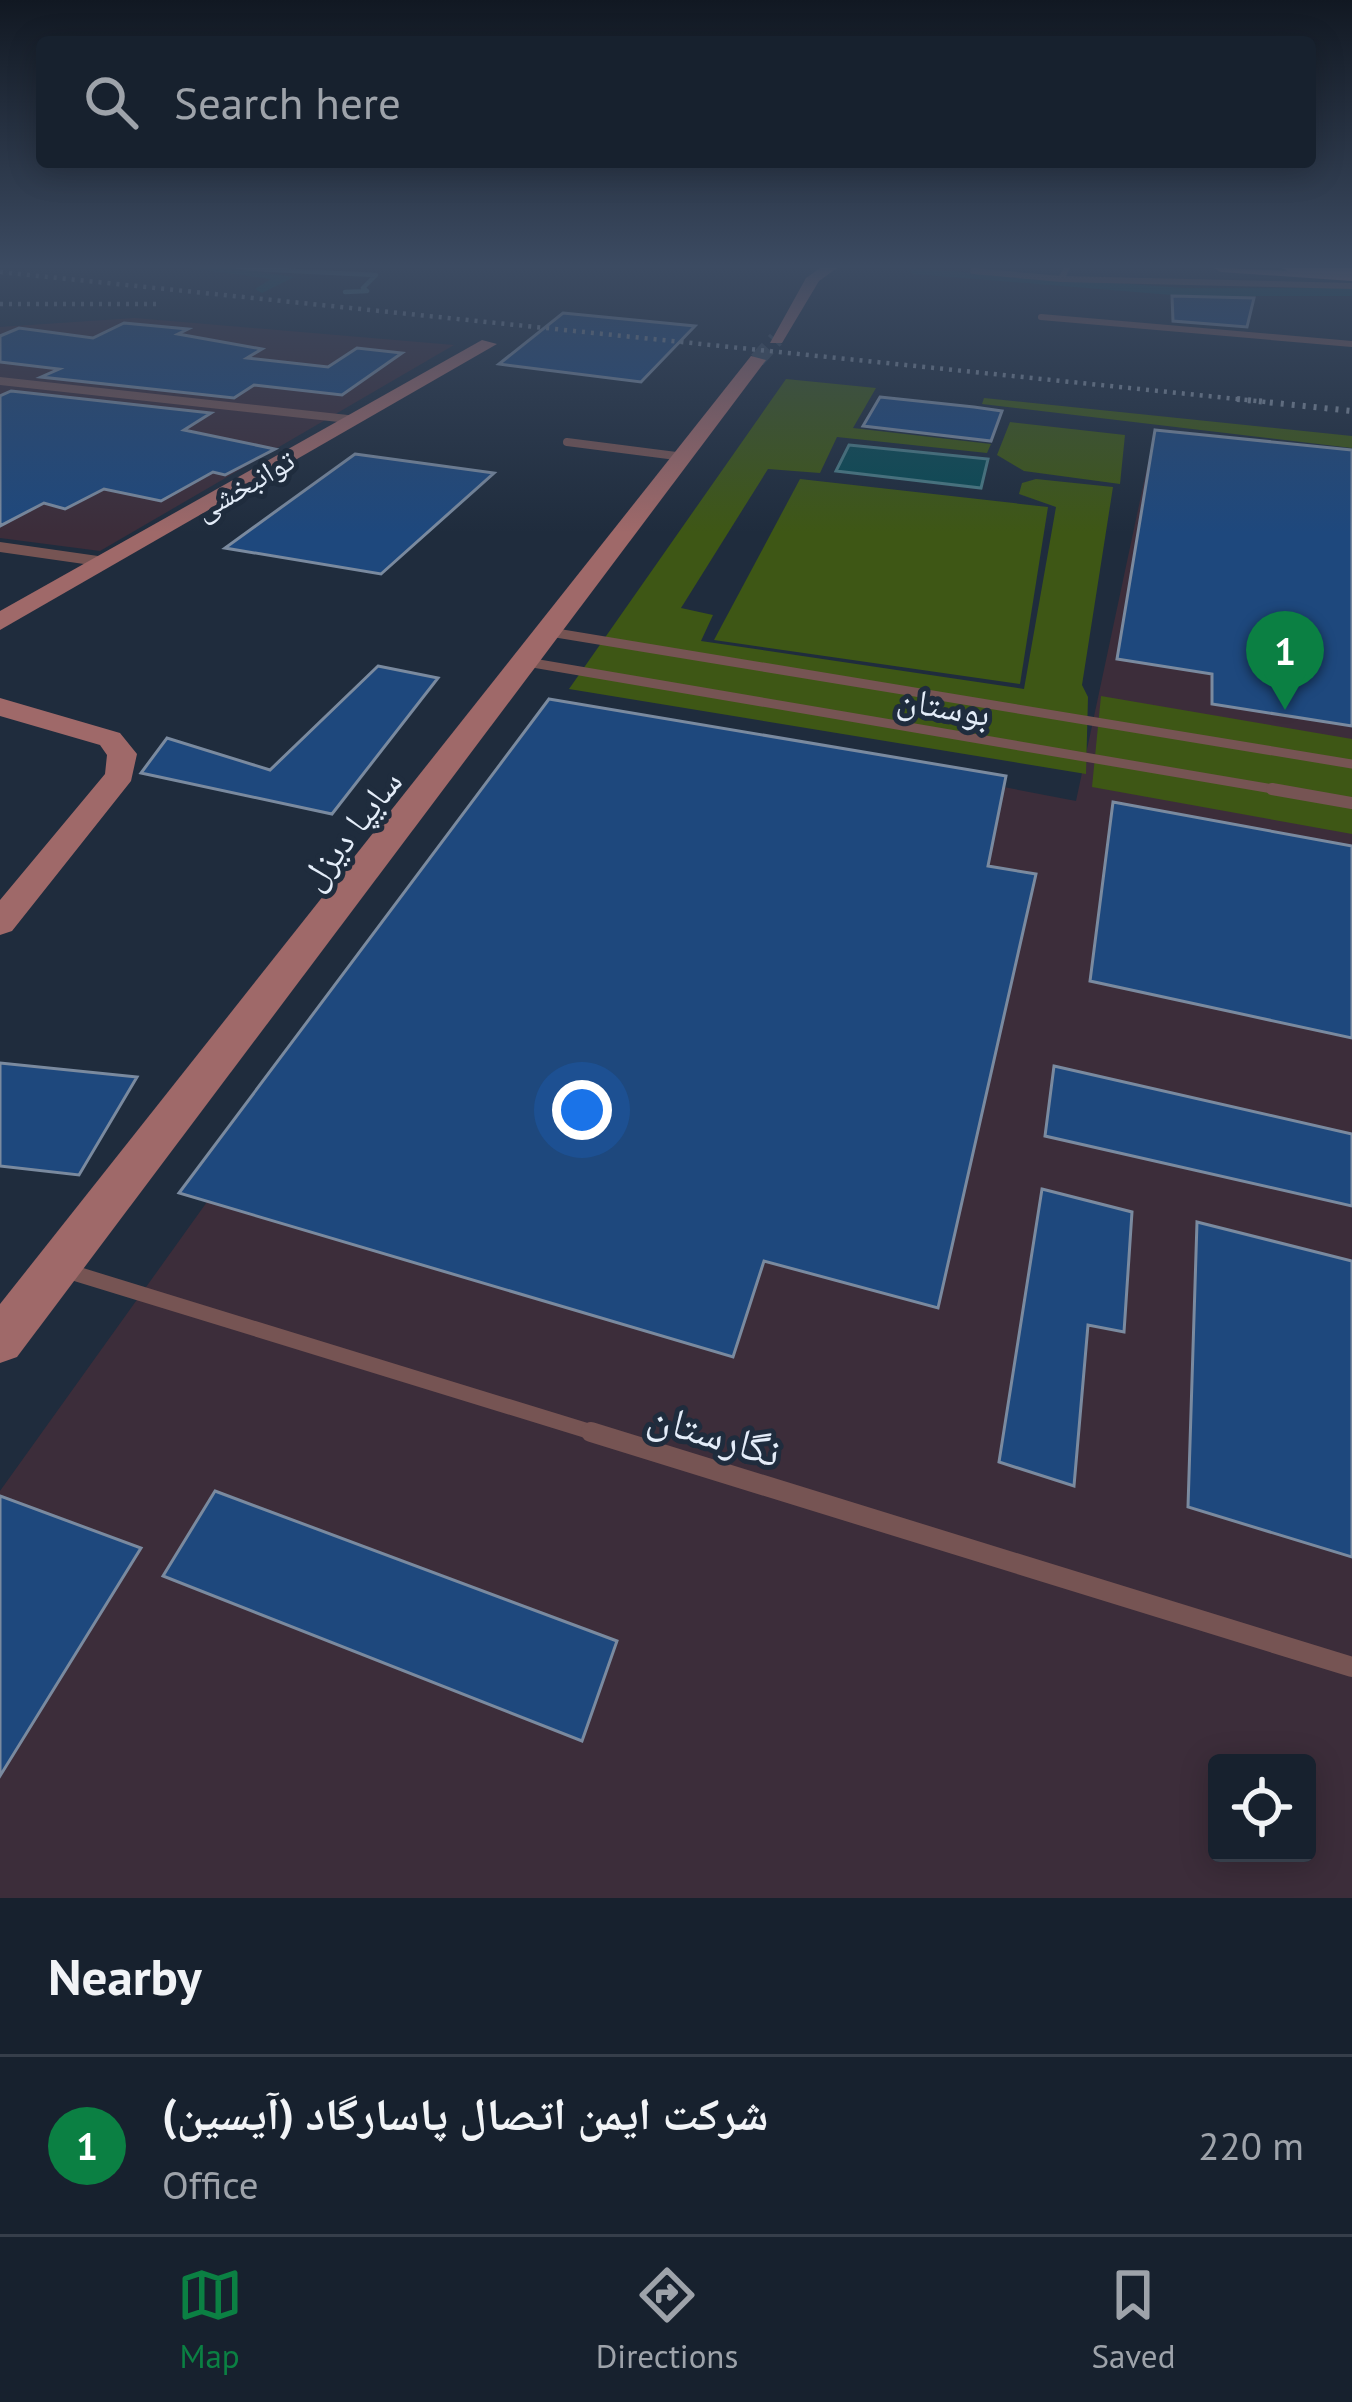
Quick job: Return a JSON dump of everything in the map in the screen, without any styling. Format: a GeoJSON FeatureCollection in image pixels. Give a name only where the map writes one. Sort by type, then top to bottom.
{"type":"FeatureCollection","features":[{"type":"Feature","properties":{"kind":"street","name":"توانبخشی"},"geometry":{"type":"LineString","coordinates":[[0,622],[466,357]]}},
{"type":"Feature","properties":{"kind":"street","name":"سایپا دیزل"},"geometry":{"type":"LineString","coordinates":[[0,1341],[762,357]]}},
{"type":"Feature","properties":{"kind":"street"},"geometry":{"type":"LineString","coordinates":[[0,381],[357,420]]}},
{"type":"Feature","properties":{"kind":"street"},"geometry":{"type":"LineString","coordinates":[[0,548],[106,562]]}},
{"type":"Feature","properties":{"kind":"street"},"geometry":{"type":"LineString","coordinates":[[0,707],[110,739],[122,754],[120,775],[0,923]]}},
{"type":"Feature","properties":{"kind":"lane"},"geometry":{"type":"LineString","coordinates":[[567,442],[684,457]]}},
{"type":"Feature","properties":{"kind":"lane","name":"بوستان"},"geometry":{"type":"LineString","coordinates":[[550,632],[1352,764]]}},
{"type":"Feature","properties":{"kind":"lane","name":"بوستان"},"geometry":{"type":"LineString","coordinates":[[527,662],[1352,802]]}},
{"type":"Feature","properties":{"kind":"lane","name":"نگارستان"},"geometry":{"type":"LineString","coordinates":[[57,1268],[1352,1667]]}},
{"type":"Feature","properties":{"kind":"shaded area"},"geometry":{"type":"Polygon","coordinates":[[[0,357],[434,357],[100,551],[0,538],[0,357]]]}},
{"type":"Feature","properties":{"kind":"shaded area"},"geometry":{"type":"Polygon","coordinates":[[[1155,430],[1352,451],[1352,1898],[0,1898],[0,1491],[565,702],[1076,801],[1155,430]]]}},
{"type":"Feature","properties":{"kind":"shaded area"},"geometry":{"type":"Polygon","coordinates":[[[849,445],[988,459],[981,488],[836,471],[849,445]]]}},
{"type":"Feature","properties":{"kind":"green space"},"geometry":{"type":"Polygon","coordinates":[[[786,379],[876,388],[853,428],[991,444],[987,453],[837,437],[820,473],[768,469],[681,608],[713,615],[701,641],[1024,689],[1056,507],[1019,494],[1022,483],[1036,479],[1113,487],[1082,685],[1088,697],[1086,774],[569,689],[786,379]]]}},
{"type":"Feature","properties":{"kind":"green space"},"geometry":{"type":"Polygon","coordinates":[[[984,398],[1352,436],[1352,448],[982,404],[984,398]]]}},
{"type":"Feature","properties":{"kind":"green space"},"geometry":{"type":"Polygon","coordinates":[[[1010,422],[1125,435],[1120,484],[1024,471],[997,455],[1010,422]]]}},
{"type":"Feature","properties":{"kind":"green space"},"geometry":{"type":"Polygon","coordinates":[[[800,479],[1048,507],[1020,684],[714,640],[800,479]]]}},
{"type":"Feature","properties":{"kind":"green space"},"geometry":{"type":"Polygon","coordinates":[[[1101,696],[1352,739],[1352,834],[1092,787],[1101,696]]]}},
{"type":"Feature","properties":{"kind":"building"},"geometry":{"type":"Polygon","coordinates":[[[0,357],[249,357],[328,367],[344,357],[397,357],[342,395],[254,385],[234,398],[41,377],[59,369],[0,362],[0,357]]]}},
{"type":"Feature","properties":{"kind":"building"},"geometry":{"type":"Polygon","coordinates":[[[508,357],[666,357],[641,382],[499,364],[508,357]]]}},
{"type":"Feature","properties":{"kind":"building"},"geometry":{"type":"Polygon","coordinates":[[[11,391],[211,413],[184,430],[275,449],[225,475],[213,472],[161,501],[104,489],[65,509],[44,503],[0,526],[0,396],[11,391]]]}},
{"type":"Feature","properties":{"kind":"building"},"geometry":{"type":"Polygon","coordinates":[[[880,397],[1002,411],[991,441],[863,426],[880,397]]]}},
{"type":"Feature","properties":{"kind":"building"},"geometry":{"type":"Polygon","coordinates":[[[1155,430],[1352,450],[1352,726],[1212,704],[1212,674],[1117,659],[1155,430]]]}},
{"type":"Feature","properties":{"kind":"building"},"geometry":{"type":"Polygon","coordinates":[[[355,454],[494,473],[381,574],[225,548],[355,454]]]}},
{"type":"Feature","properties":{"kind":"building"},"geometry":{"type":"Polygon","coordinates":[[[378,666],[438,678],[332,814],[141,773],[167,738],[270,770],[378,666]]]}},
{"type":"Feature","properties":{"kind":"building"},"geometry":{"type":"Polygon","coordinates":[[[549,699],[1006,776],[988,866],[1036,874],[938,1308],[764,1261],[733,1357],[179,1193],[549,699]]]}},
{"type":"Feature","properties":{"kind":"building"},"geometry":{"type":"Polygon","coordinates":[[[1113,802],[1352,846],[1352,1038],[1090,981],[1113,802]]]}},
{"type":"Feature","properties":{"kind":"building"},"geometry":{"type":"Polygon","coordinates":[[[0,1063],[137,1077],[79,1175],[0,1166],[0,1063]]]}},
{"type":"Feature","properties":{"kind":"building"},"geometry":{"type":"Polygon","coordinates":[[[1054,1066],[1352,1134],[1352,1206],[1045,1136],[1054,1066]]]}},
{"type":"Feature","properties":{"kind":"building"},"geometry":{"type":"Polygon","coordinates":[[[1042,1189],[1132,1212],[1124,1332],[1088,1325],[1074,1486],[999,1462],[1042,1189]]]}},
{"type":"Feature","properties":{"kind":"building"},"geometry":{"type":"Polygon","coordinates":[[[1197,1222],[1352,1261],[1352,1557],[1188,1507],[1197,1222]]]}},
{"type":"Feature","properties":{"kind":"building"},"geometry":{"type":"Polygon","coordinates":[[[215,1491],[617,1641],[582,1741],[163,1576],[215,1491]]]}},
{"type":"Feature","properties":{"kind":"building"},"geometry":{"type":"Polygon","coordinates":[[[0,1496],[141,1548],[0,1776],[0,1496]]]}},
{"type":"Feature","properties":{"kind":"tunnel"},"geometry":{"type":"LineString","coordinates":[[757,360],[760,357]]}},
{"type":"Feature","properties":{"kind":"railway"},"geometry":{"type":"LineString","coordinates":[[824,357],[1250,400]]}},
{"type":"Feature","properties":{"kind":"railway"},"geometry":{"type":"LineString","coordinates":[[1237,399],[1250,400]]}},
{"type":"Feature","properties":{"kind":"railway"},"geometry":{"type":"LineString","coordinates":[[1250,400],[1266,402]]}},
{"type":"Feature","properties":{"kind":"railway"},"geometry":{"type":"LineString","coordinates":[[1250,400],[1352,411]]}},
{"type":"Feature","properties":{"kind":"place","name":"شرکت ایمن اتصال پاسارگاد (آیسین)"},"geometry":{"type":"Point","coordinates":[1285,710]}}]}
